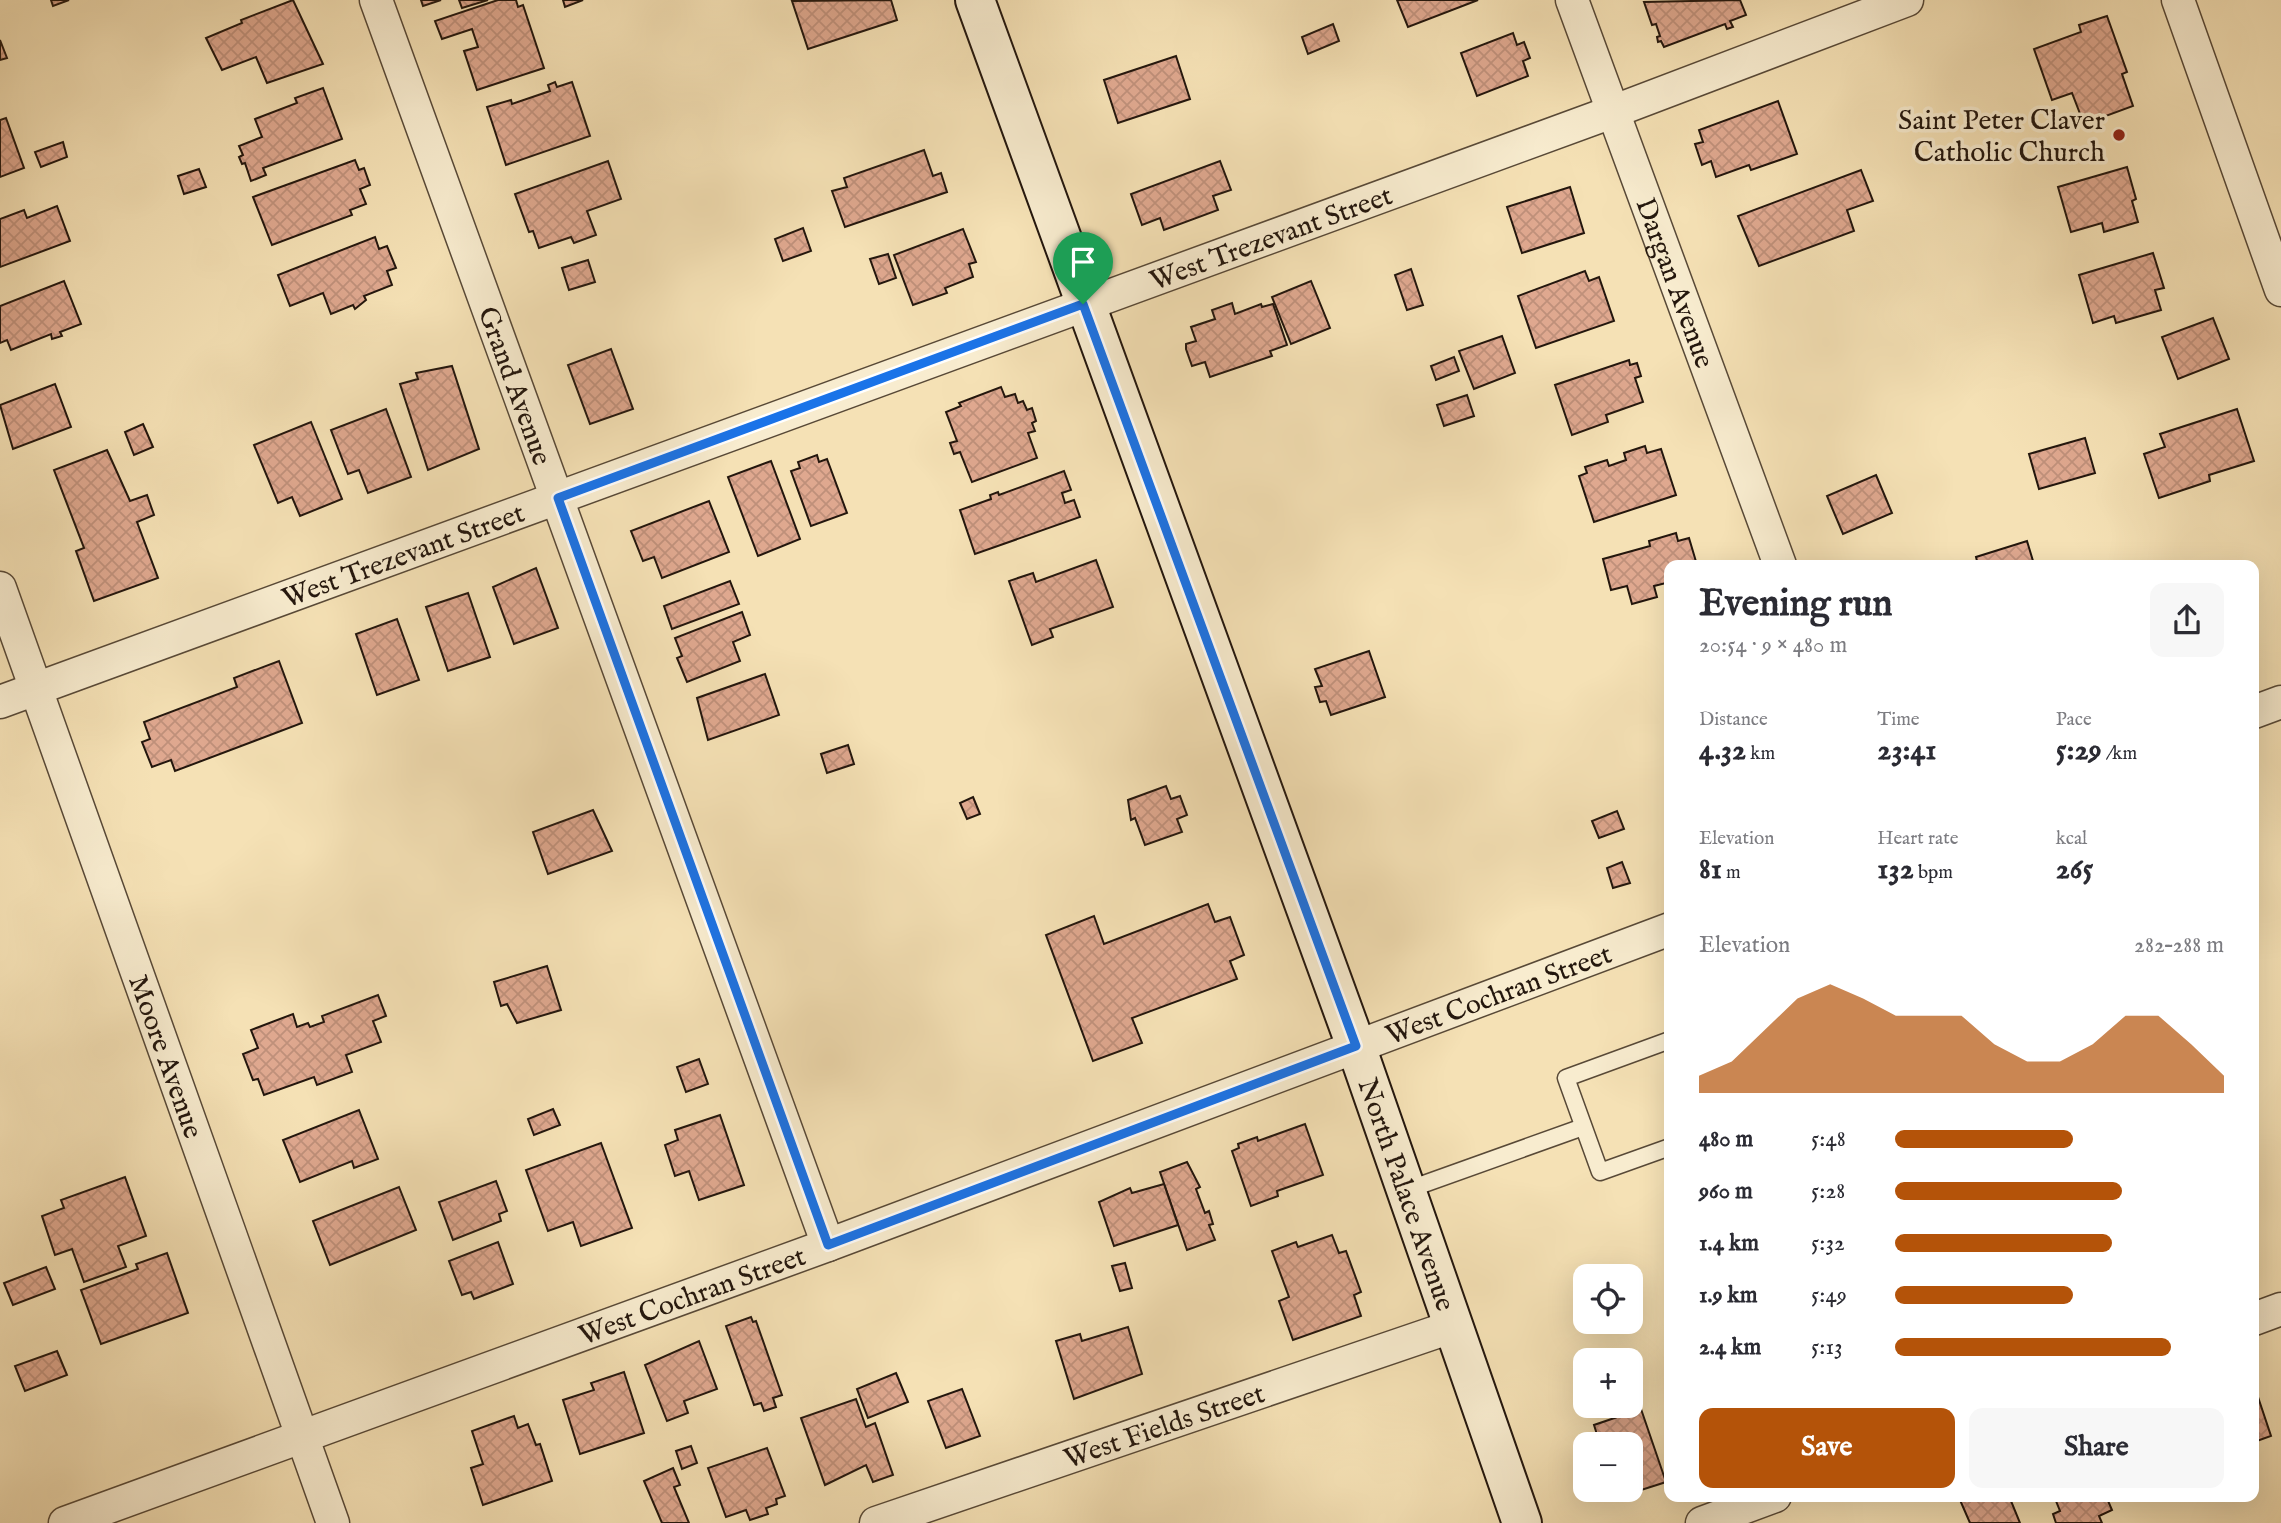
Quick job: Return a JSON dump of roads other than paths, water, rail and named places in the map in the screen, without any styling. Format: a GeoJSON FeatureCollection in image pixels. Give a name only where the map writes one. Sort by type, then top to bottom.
{"type":"FeatureCollection","features":[{"type":"Feature","properties":{"kind":"street","name":"Grand Avenue"},"geometry":{"type":"LineString","coordinates":[[376,0],[828,1245]]}},
{"type":"Feature","properties":{"kind":"street","name":"North Palace Avenue"},"geometry":{"type":"LineString","coordinates":[[975,0],[1083,304],[1356,1046],[1522,1523]]}},
{"type":"Feature","properties":{"kind":"street","name":"Dargan Avenue"},"geometry":{"type":"LineString","coordinates":[[1572,0],[1778,560]]}},
{"type":"Feature","properties":{"kind":"street","name":"West Trezevant Street"},"geometry":{"type":"LineString","coordinates":[[0,702],[1612,112],[1907,0]]}},
{"type":"Feature","properties":{"kind":"street"},"geometry":{"type":"LineString","coordinates":[[2178,0],[2281,290]]}},
{"type":"Feature","properties":{"kind":"street","name":"Moore Avenue"},"geometry":{"type":"LineString","coordinates":[[0,588],[333,1523]]}},
{"type":"Feature","properties":{"kind":"street"},"geometry":{"type":"LineString","coordinates":[[2259,710],[2281,702]]}},
{"type":"Feature","properties":{"kind":"street","name":"West Cochran Street"},"geometry":{"type":"LineString","coordinates":[[65,1523],[828,1245],[1664,931]]}},
{"type":"Feature","properties":{"kind":"street"},"geometry":{"type":"LineString","coordinates":[[2259,1317],[2281,1309]]}},
{"type":"Feature","properties":{"kind":"street","name":"West Fields Street"},"geometry":{"type":"LineString","coordinates":[[876,1523],[1454,1326]]}},
{"type":"Feature","properties":{"kind":"street"},"geometry":{"type":"LineString","coordinates":[[1702,1523],[1758,1502]]}},
{"type":"Feature","properties":{"kind":"lane"},"geometry":{"type":"LineString","coordinates":[[1664,1042],[1566,1078],[1600,1172],[1664,1149]]}},
{"type":"Feature","properties":{"kind":"lane"},"geometry":{"type":"LineString","coordinates":[[1407,1190],[1583,1127]]}},
{"type":"Feature","properties":{"kind":"place","name":"Saint Peter Claver Catholic Church"},"geometry":{"type":"Point","coordinates":[2119,135]}}]}
